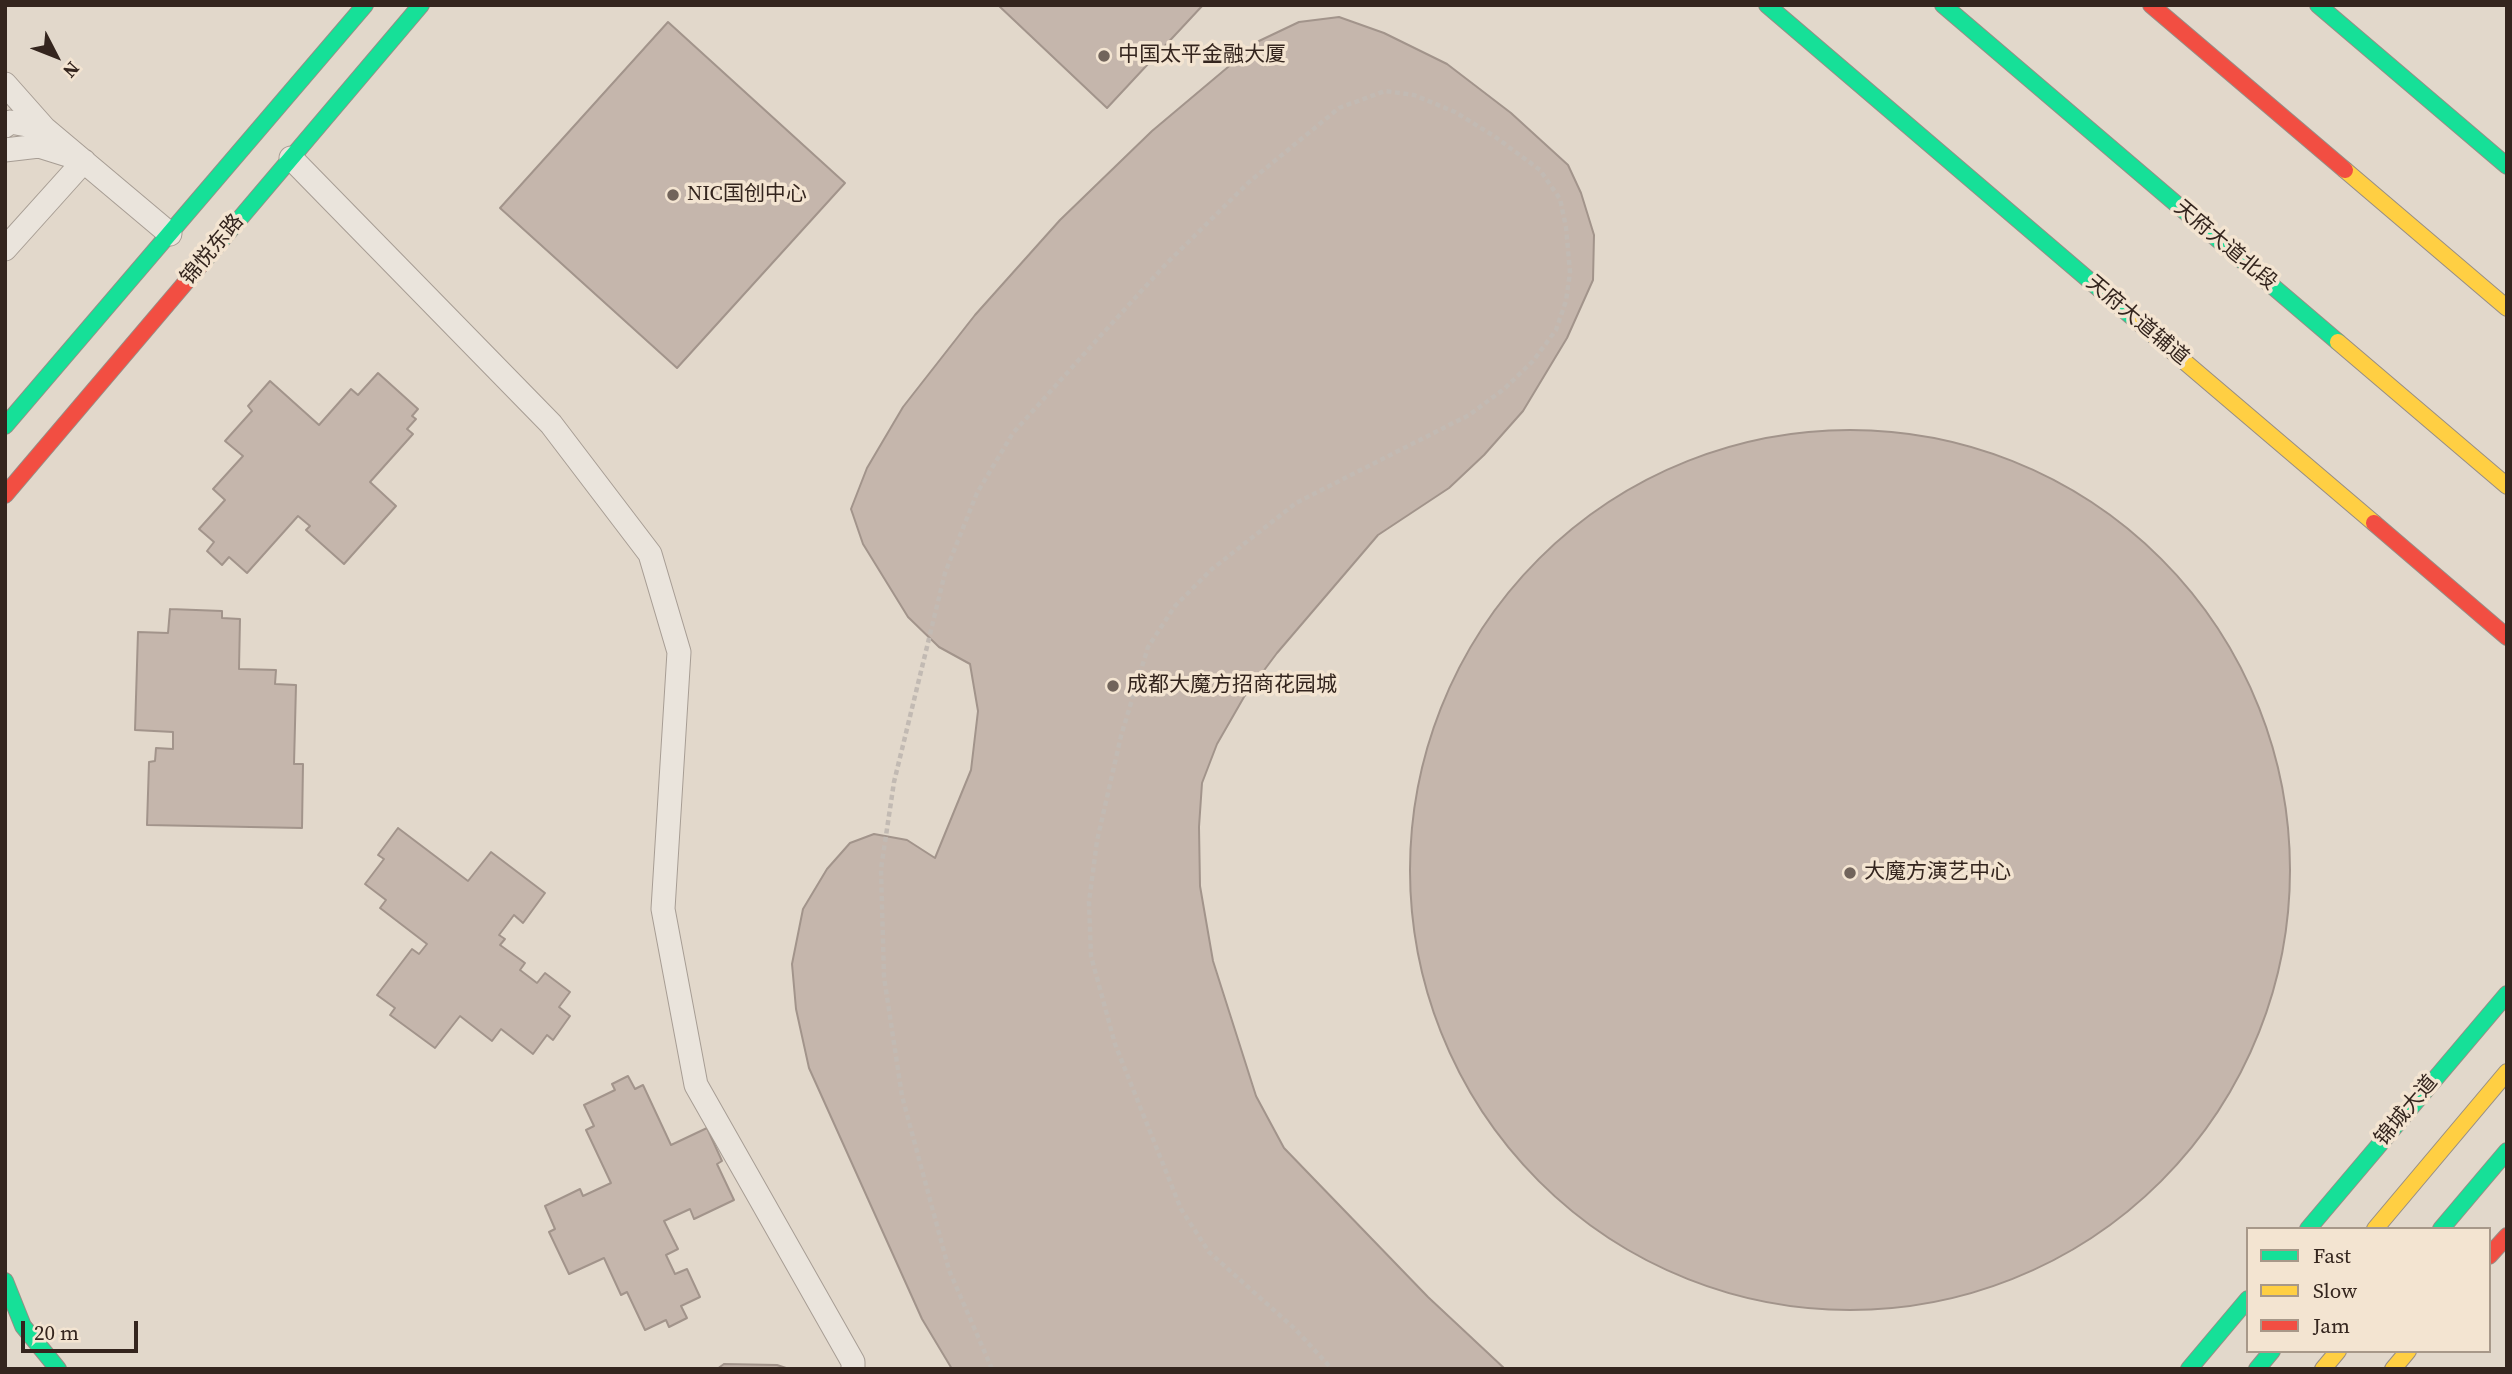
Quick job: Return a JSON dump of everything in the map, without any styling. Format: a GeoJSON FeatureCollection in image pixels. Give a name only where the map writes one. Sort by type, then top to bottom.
{"type":"FeatureCollection","features":[{"type":"Feature","properties":{"kind":"main road","name":"锦悦东路"},"geometry":{"type":"LineString","coordinates":[[5,426],[365,5]]}},
{"type":"Feature","properties":{"kind":"main road","name":"锦悦东路"},"geometry":{"type":"LineString","coordinates":[[5,495],[421,5]]}},
{"type":"Feature","properties":{"kind":"main road","name":"天府大道辅道"},"geometry":{"type":"LineString","coordinates":[[1767,5],[2507,637]]}},
{"type":"Feature","properties":{"kind":"main road","name":"天府大道北段"},"geometry":{"type":"LineString","coordinates":[[1943,5],[2507,486]]}},
{"type":"Feature","properties":{"kind":"main road"},"geometry":{"type":"LineString","coordinates":[[2151,5],[2507,309]]}},
{"type":"Feature","properties":{"kind":"main road"},"geometry":{"type":"LineString","coordinates":[[2318,5],[2507,166]]}},
{"type":"Feature","properties":{"kind":"main road","name":"锦城大道"},"geometry":{"type":"LineString","coordinates":[[2310,1227],[2507,994]]}},
{"type":"Feature","properties":{"kind":"main road"},"geometry":{"type":"LineString","coordinates":[[2377,1227],[2507,1072]]}},
{"type":"Feature","properties":{"kind":"main road"},"geometry":{"type":"LineString","coordinates":[[2443,1227],[2507,1151]]}},
{"type":"Feature","properties":{"kind":"main road"},"geometry":{"type":"LineString","coordinates":[[2491,1254],[2507,1236]]}},
{"type":"Feature","properties":{"kind":"main road"},"geometry":{"type":"LineString","coordinates":[[5,1281],[40,1369]]}},
{"type":"Feature","properties":{"kind":"main road"},"geometry":{"type":"LineString","coordinates":[[2189,1369],[2246,1301]]}},
{"type":"Feature","properties":{"kind":"main road"},"geometry":{"type":"LineString","coordinates":[[23,1326],[58,1369]]}},
{"type":"Feature","properties":{"kind":"main road"},"geometry":{"type":"LineString","coordinates":[[2258,1369],[2270,1353]]}},
{"type":"Feature","properties":{"kind":"main road"},"geometry":{"type":"LineString","coordinates":[[2323,1369],[2336,1353]]}},
{"type":"Feature","properties":{"kind":"main road"},"geometry":{"type":"LineString","coordinates":[[2393,1369],[2406,1353]]}},
{"type":"Feature","properties":{"kind":"lane"},"geometry":{"type":"LineString","coordinates":[[5,85],[44,128],[170,234]]}},
{"type":"Feature","properties":{"kind":"lane"},"geometry":{"type":"LineString","coordinates":[[5,126],[10,122],[44,128]]}},
{"type":"Feature","properties":{"kind":"lane"},"geometry":{"type":"LineString","coordinates":[[5,150],[38,146],[83,161]]}},
{"type":"Feature","properties":{"kind":"lane"},"geometry":{"type":"LineString","coordinates":[[291,159],[551,424],[650,554],[679,652],[663,909],[696,1085],[853,1362],[853,1369]]}},
{"type":"Feature","properties":{"kind":"lane"},"geometry":{"type":"LineString","coordinates":[[5,249],[83,161]]}},
{"type":"Feature","properties":{"kind":"path"},"geometry":{"type":"LineString","coordinates":[[992,1369],[949,1270],[902,1096],[884,977],[881,869],[894,782],[945,573],[977,492],[1013,433],[1166,264],[1250,183],[1339,108],[1385,91],[1414,95],[1445,108],[1494,136],[1540,170],[1560,199],[1570,272],[1566,301],[1556,330],[1523,371],[1469,415],[1286,511],[1212,569],[1175,606],[1148,647],[1121,736],[1097,841],[1089,902],[1091,957],[1115,1044],[1181,1209],[1209,1252],[1295,1329],[1332,1369]]}},
{"type":"Feature","properties":{"kind":"building","name":"中国太平金融大厦"},"geometry":{"type":"Polygon","coordinates":[[[998,5],[1203,5],[1107,108],[998,5]]]}},
{"type":"Feature","properties":{"kind":"building","name":"成都大魔方招商花园城"},"geometry":{"type":"Polygon","coordinates":[[[1339,17],[1384,33],[1447,64],[1511,113],[1568,165],[1581,193],[1594,235],[1593,280],[1567,338],[1523,411],[1484,455],[1449,488],[1378,535],[1277,653],[1244,697],[1217,744],[1202,783],[1199,827],[1200,886],[1213,961],[1256,1096],[1284,1148],[1428,1297],[1505,1369],[952,1369],[922,1319],[809,1068],[796,1009],[792,964],[803,909],[827,869],[850,843],[874,834],[907,840],[935,858],[971,770],[978,711],[970,664],[939,647],[908,617],[863,544],[851,509],[867,468],[903,407],[975,315],[1060,220],[1152,131],[1259,41],[1299,22],[1339,17]]]}},
{"type":"Feature","properties":{"kind":"building","name":"NIC国创中心"},"geometry":{"type":"Polygon","coordinates":[[[668,22],[845,183],[677,368],[500,208],[668,22]]]}},
{"type":"Feature","properties":{"kind":"building"},"geometry":{"type":"Polygon","coordinates":[[[378,373],[418,409],[412,416],[416,419],[407,429],[413,434],[370,482],[396,506],[344,564],[306,530],[310,526],[298,516],[247,573],[229,557],[222,565],[207,551],[214,542],[199,529],[225,500],[213,489],[243,456],[225,441],[252,411],[248,406],[270,381],[319,425],[351,389],[358,395],[378,373]]]}},
{"type":"Feature","properties":{"kind":"building","name":"大魔方演艺中心"},"geometry":{"type":"Polygon","coordinates":[[[1850,430],[1936,438],[2018,463],[2095,504],[2161,559],[2216,625],[2257,702],[2282,784],[2290,870],[2282,956],[2257,1038],[2216,1115],[2161,1181],[2095,1236],[2018,1277],[1936,1302],[1850,1310],[1764,1302],[1682,1277],[1605,1236],[1539,1181],[1484,1115],[1443,1038],[1418,956],[1410,870],[1418,784],[1443,702],[1484,625],[1539,559],[1605,504],[1682,463],[1764,438],[1850,430]]]}},
{"type":"Feature","properties":{"kind":"building"},"geometry":{"type":"Polygon","coordinates":[[[170,609],[222,611],[222,618],[240,619],[239,669],[276,670],[275,684],[296,685],[294,764],[303,764],[302,828],[147,825],[149,762],[155,761],[156,748],[173,749],[173,732],[135,730],[138,632],[168,633],[170,609]]]}},
{"type":"Feature","properties":{"kind":"building"},"geometry":{"type":"Polygon","coordinates":[[[398,828],[468,881],[491,852],[545,893],[523,923],[514,915],[499,935],[505,939],[500,945],[525,963],[520,970],[537,983],[545,973],[570,992],[559,1007],[570,1016],[553,1040],[547,1035],[533,1054],[501,1029],[492,1041],[460,1016],[435,1048],[390,1015],[395,1008],[377,995],[412,949],[419,954],[427,944],[380,908],[386,900],[365,884],[384,859],[378,855],[398,828]]]}},
{"type":"Feature","properties":{"kind":"building"},"geometry":{"type":"Polygon","coordinates":[[[628,1076],[635,1089],[643,1085],[671,1145],[707,1128],[722,1161],[717,1164],[734,1200],[694,1219],[690,1209],[664,1221],[678,1249],[666,1255],[675,1274],[687,1269],[700,1297],[681,1306],[687,1318],[669,1327],[666,1320],[645,1330],[627,1292],[621,1295],[604,1258],[569,1274],[549,1232],[555,1229],[545,1206],[580,1189],[583,1196],[611,1183],[586,1130],[594,1126],[584,1105],[615,1090],[612,1084],[628,1076]]]}},
{"type":"Feature","properties":{"kind":"building"},"geometry":{"type":"Polygon","coordinates":[[[724,1364],[777,1365],[789,1369],[717,1369],[724,1364]]]}},
{"type":"Feature","properties":{"kind":"traffic: fast"},"geometry":{"type":"LineString","coordinates":[[5,426],[365,5]]}},
{"type":"Feature","properties":{"kind":"traffic: fast"},"geometry":{"type":"LineString","coordinates":[[203,262],[421,5]]}},
{"type":"Feature","properties":{"kind":"traffic: fast"},"geometry":{"type":"LineString","coordinates":[[1767,5],[2138,322]]}},
{"type":"Feature","properties":{"kind":"traffic: fast"},"geometry":{"type":"LineString","coordinates":[[1943,5],[2338,342]]}},
{"type":"Feature","properties":{"kind":"traffic: fast"},"geometry":{"type":"LineString","coordinates":[[2318,5],[2507,166]]}},
{"type":"Feature","properties":{"kind":"traffic: fast"},"geometry":{"type":"LineString","coordinates":[[2310,1227],[2507,994]]}},
{"type":"Feature","properties":{"kind":"traffic: fast"},"geometry":{"type":"LineString","coordinates":[[2443,1227],[2507,1151]]}},
{"type":"Feature","properties":{"kind":"traffic: fast"},"geometry":{"type":"LineString","coordinates":[[5,1281],[23,1326],[58,1369]]}},
{"type":"Feature","properties":{"kind":"traffic: fast"},"geometry":{"type":"LineString","coordinates":[[2189,1369],[2246,1301]]}},
{"type":"Feature","properties":{"kind":"traffic: fast"},"geometry":{"type":"LineString","coordinates":[[2257,1369],[2270,1353]]}},
{"type":"Feature","properties":{"kind":"traffic: slow"},"geometry":{"type":"LineString","coordinates":[[2345,170],[2507,308]]}},
{"type":"Feature","properties":{"kind":"traffic: slow"},"geometry":{"type":"LineString","coordinates":[[2138,322],[2374,523]]}},
{"type":"Feature","properties":{"kind":"traffic: slow"},"geometry":{"type":"LineString","coordinates":[[2338,342],[2507,486]]}},
{"type":"Feature","properties":{"kind":"traffic: slow"},"geometry":{"type":"LineString","coordinates":[[2377,1227],[2507,1072]]}},
{"type":"Feature","properties":{"kind":"traffic: slow"},"geometry":{"type":"LineString","coordinates":[[2323,1369],[2336,1353]]}},
{"type":"Feature","properties":{"kind":"traffic: slow"},"geometry":{"type":"LineString","coordinates":[[2393,1369],[2406,1353]]}},
{"type":"Feature","properties":{"kind":"traffic: jam"},"geometry":{"type":"LineString","coordinates":[[2151,5],[2345,170]]}},
{"type":"Feature","properties":{"kind":"traffic: jam"},"geometry":{"type":"LineString","coordinates":[[5,495],[203,262]]}},
{"type":"Feature","properties":{"kind":"traffic: jam"},"geometry":{"type":"LineString","coordinates":[[2374,523],[2507,637]]}},
{"type":"Feature","properties":{"kind":"traffic: jam"},"geometry":{"type":"LineString","coordinates":[[2491,1254],[2507,1236]]}},
{"type":"Feature","properties":{"kind":"place","name":"中国太平金融大厦"},"geometry":{"type":"Point","coordinates":[1104,56]}},
{"type":"Feature","properties":{"kind":"place","name":"NIC国创中心"},"geometry":{"type":"Point","coordinates":[673,195]}},
{"type":"Feature","properties":{"kind":"place","name":"成都大魔方招商花园城"},"geometry":{"type":"Point","coordinates":[1113,686]}},
{"type":"Feature","properties":{"kind":"place","name":"大魔方演艺中心"},"geometry":{"type":"Point","coordinates":[1850,873]}}]}
